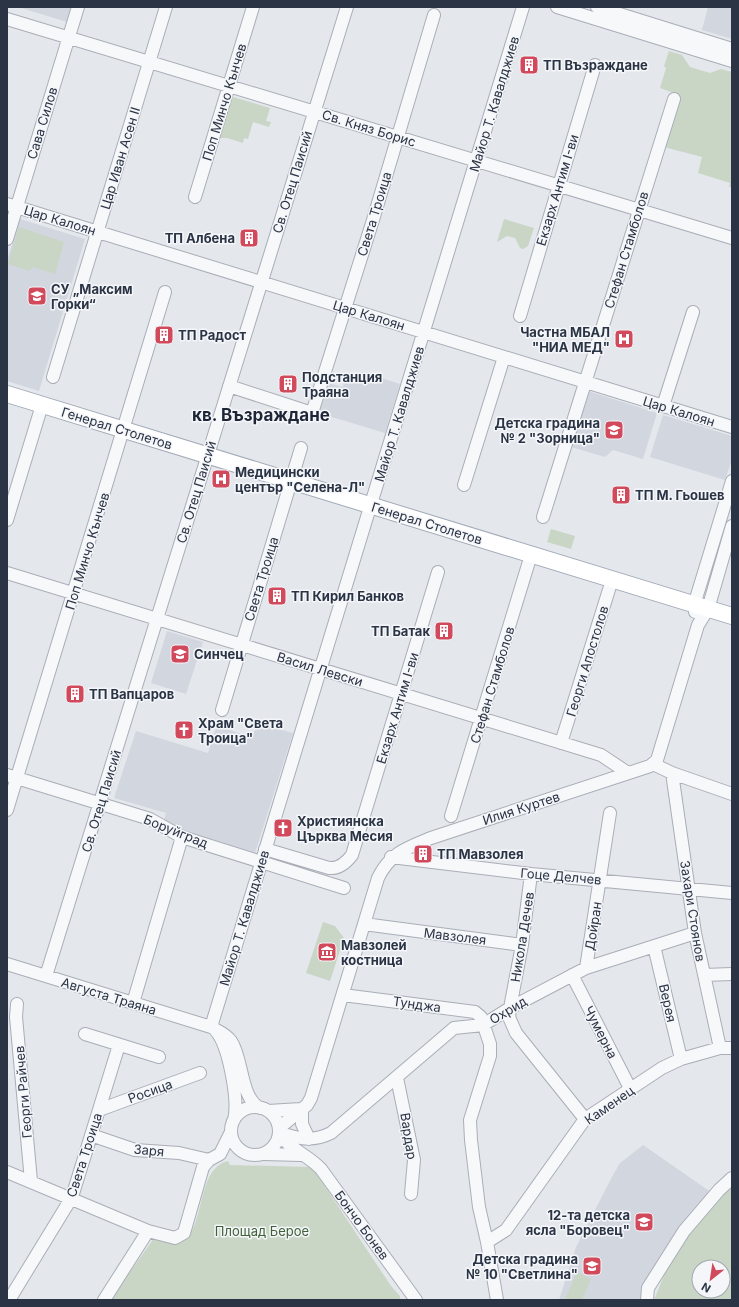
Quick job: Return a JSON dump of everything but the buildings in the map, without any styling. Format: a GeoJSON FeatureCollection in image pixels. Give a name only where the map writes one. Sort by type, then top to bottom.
{"type":"FeatureCollection","features":[{"type":"Feature","properties":{"kind":"main road","name":"Генерал Столетов"},"geometry":{"type":"LineString","coordinates":[[7,394],[732,616]]}},
{"type":"Feature","properties":{"kind":"street","name":"Сава Силов"},"geometry":{"type":"LineString","coordinates":[[7,239],[12,205],[78,7]]}},
{"type":"Feature","properties":{"kind":"street","name":"Цар Иван Асен II"},"geometry":{"type":"LineString","coordinates":[[53,377],[166,7]]}},
{"type":"Feature","properties":{"kind":"street","name":"Поп Минчо Кънчев"},"geometry":{"type":"LineString","coordinates":[[195,197],[253,7]]}},
{"type":"Feature","properties":{"kind":"street","name":"Св. Отец Паисий"},"geometry":{"type":"LineString","coordinates":[[46,976],[101,804],[207,456],[347,7]]}},
{"type":"Feature","properties":{"kind":"street","name":"Майор Т. Кавалджиев"},"geometry":{"type":"LineString","coordinates":[[211,1027],[523,7]]}},
{"type":"Feature","properties":{"kind":"street"},"geometry":{"type":"LineString","coordinates":[[557,7],[732,61]]}},
{"type":"Feature","properties":{"kind":"street"},"geometry":{"type":"LineString","coordinates":[[597,7],[732,49]]}},
{"type":"Feature","properties":{"kind":"street","name":"Света Троица"},"geometry":{"type":"LineString","coordinates":[[229,386],[312,413],[434,15]]}},
{"type":"Feature","properties":{"kind":"street","name":"Св. Княз Борис"},"geometry":{"type":"LineString","coordinates":[[7,19],[732,238]]}},
{"type":"Feature","properties":{"kind":"street","name":"Екзарх Антим I-ви"},"geometry":{"type":"LineString","coordinates":[[520,316],[595,64]]}},
{"type":"Feature","properties":{"kind":"street","name":"Стефан Стамболов"},"geometry":{"type":"LineString","coordinates":[[543,517],[674,99]]}},
{"type":"Feature","properties":{"kind":"street","name":"Цар Калоян"},"geometry":{"type":"LineString","coordinates":[[12,205],[732,427]]}},
{"type":"Feature","properties":{"kind":"street","name":"Поп Минчо Кънчев"},"geometry":{"type":"LineString","coordinates":[[7,810],[12,777],[74,593],[165,292]]}},
{"type":"Feature","properties":{"kind":"street"},"geometry":{"type":"LineString","coordinates":[[663,406],[693,312]]}},
{"type":"Feature","properties":{"kind":"street"},"geometry":{"type":"LineString","coordinates":[[464,485],[504,357]]}},
{"type":"Feature","properties":{"kind":"street"},"geometry":{"type":"LineString","coordinates":[[7,520],[42,405]]}},
{"type":"Feature","properties":{"kind":"street","name":"Света Троица"},"geometry":{"type":"LineString","coordinates":[[222,710],[301,448]]}},
{"type":"Feature","properties":{"kind":"street"},"geometry":{"type":"LineString","coordinates":[[732,481],[701,607],[698,625],[660,754],[653,764],[672,774],[732,794]]}},
{"type":"Feature","properties":{"kind":"street"},"geometry":{"type":"LineString","coordinates":[[701,607],[732,526]]}},
{"type":"Feature","properties":{"kind":"street","name":"Стефан Стамболов"},"geometry":{"type":"LineString","coordinates":[[451,816],[531,555]]}},
{"type":"Feature","properties":{"kind":"street","name":"Екзарх Антим I-ви"},"geometry":{"type":"LineString","coordinates":[[265,849],[333,868],[348,861],[355,845],[438,572]]}},
{"type":"Feature","properties":{"kind":"street","name":"Васил Левски"},"geometry":{"type":"LineString","coordinates":[[7,573],[561,743],[601,756],[628,773]]}},
{"type":"Feature","properties":{"kind":"street","name":"Георги Апостолов"},"geometry":{"type":"LineString","coordinates":[[561,743],[612,580]]}},
{"type":"Feature","properties":{"kind":"street","name":"Илия Куртев"},"geometry":{"type":"LineString","coordinates":[[391,857],[401,851],[437,836],[653,764]]}},
{"type":"Feature","properties":{"kind":"street","name":"Захари Стоянов"},"geometry":{"type":"LineString","coordinates":[[672,774],[695,933],[720,1048]]}},
{"type":"Feature","properties":{"kind":"street","name":"Боруйград"},"geometry":{"type":"LineString","coordinates":[[12,777],[150,819],[182,837],[344,888]]}},
{"type":"Feature","properties":{"kind":"street","name":"Дойран"},"geometry":{"type":"LineString","coordinates":[[586,968],[610,813]]}},
{"type":"Feature","properties":{"kind":"street"},"geometry":{"type":"LineString","coordinates":[[133,1003],[182,837]]}},
{"type":"Feature","properties":{"kind":"street"},"geometry":{"type":"LineString","coordinates":[[261,1155],[273,1147],[279,1132],[311,1098],[378,878],[391,857]]}},
{"type":"Feature","properties":{"kind":"street","name":"Гоце Делчев"},"geometry":{"type":"LineString","coordinates":[[391,857],[531,874],[732,893]]}},
{"type":"Feature","properties":{"kind":"street","name":"Никола Дечев"},"geometry":{"type":"LineString","coordinates":[[531,874],[522,945],[509,1017],[516,1033],[585,1119]]}},
{"type":"Feature","properties":{"kind":"street","name":"Мавзолея"},"geometry":{"type":"LineString","coordinates":[[364,924],[522,945]]}},
{"type":"Feature","properties":{"kind":"street","name":"Охрид"},"geometry":{"type":"LineString","coordinates":[[313,1138],[331,1134],[454,1028],[483,1025],[510,1008],[586,968],[695,933]]}},
{"type":"Feature","properties":{"kind":"street","name":"Верея"},"geometry":{"type":"LineString","coordinates":[[654,946],[681,1060]]}},
{"type":"Feature","properties":{"kind":"street","name":"Августа Траяна"},"geometry":{"type":"LineString","coordinates":[[7,964],[211,1027],[222,1032],[232,1043],[253,1103],[264,1110]]}},
{"type":"Feature","properties":{"kind":"street"},"geometry":{"type":"LineString","coordinates":[[704,975],[732,974]]}},
{"type":"Feature","properties":{"kind":"street","name":"Чумерна"},"geometry":{"type":"LineString","coordinates":[[572,975],[631,1090]]}},
{"type":"Feature","properties":{"kind":"street","name":"Тунджа"},"geometry":{"type":"LineString","coordinates":[[343,995],[475,1012],[481,1017],[483,1025]]}},
{"type":"Feature","properties":{"kind":"street","name":"Георги Райчев"},"geometry":{"type":"LineString","coordinates":[[17,1004],[16,1018],[31,1181]]}},
{"type":"Feature","properties":{"kind":"street"},"geometry":{"type":"LineString","coordinates":[[483,1025],[490,1044],[490,1056],[470,1120],[479,1207],[487,1242],[497,1300]]}},
{"type":"Feature","properties":{"kind":"street"},"geometry":{"type":"LineString","coordinates":[[7,1172],[148,1231],[175,1238],[183,1234],[202,1171],[212,1158],[224,1147],[231,1132],[234,1120],[236,1099],[234,1085],[223,1043],[219,1034],[211,1027]]}},
{"type":"Feature","properties":{"kind":"street"},"geometry":{"type":"LineString","coordinates":[[85,1034],[159,1057]]}},
{"type":"Feature","properties":{"kind":"street","name":"Света Троица"},"geometry":{"type":"LineString","coordinates":[[8,1300],[72,1198],[119,1044]]}},
{"type":"Feature","properties":{"kind":"street","name":"Каменец"},"geometry":{"type":"LineString","coordinates":[[487,1242],[506,1230],[585,1119],[631,1090],[662,1068],[681,1060],[720,1048],[732,1048]]}},
{"type":"Feature","properties":{"kind":"street","name":"Росица"},"geometry":{"type":"LineString","coordinates":[[99,1110],[200,1073]]}},
{"type":"Feature","properties":{"kind":"street","name":"Вардар"},"geometry":{"type":"LineString","coordinates":[[397,1078],[414,1160],[411,1194]]}},
{"type":"Feature","properties":{"kind":"street"},"geometry":{"type":"LineString","coordinates":[[234,1120],[245,1110],[302,1109]]}},
{"type":"Feature","properties":{"kind":"street"},"geometry":{"type":"LineString","coordinates":[[231,1132],[236,1145],[248,1154],[307,1157],[313,1145],[313,1138],[302,1124],[302,1109]]}},
{"type":"Feature","properties":{"kind":"street"},"geometry":{"type":"LineString","coordinates":[[264,1110],[275,1119],[279,1132]]}},
{"type":"Feature","properties":{"kind":"street"},"geometry":{"type":"LineString","coordinates":[[279,1132],[295,1138],[313,1138]]}},
{"type":"Feature","properties":{"kind":"street","name":"Бончо Бонев"},"geometry":{"type":"LineString","coordinates":[[279,1132],[293,1149],[307,1157],[321,1169],[416,1300]]}},
{"type":"Feature","properties":{"kind":"street","name":"Заря"},"geometry":{"type":"LineString","coordinates":[[91,1135],[136,1150],[184,1153],[212,1158],[248,1154]]}},
{"type":"Feature","properties":{"kind":"street"},"geometry":{"type":"LineString","coordinates":[[647,1300],[648,1288],[684,1230],[719,1190],[732,1178]]}},
{"type":"Feature","properties":{"kind":"street"},"geometry":{"type":"LineString","coordinates":[[104,1300],[148,1231]]}},
{"type":"Feature","properties":{"kind":"shaded area"},"geometry":{"type":"Polygon","coordinates":[[[18,7],[71,7],[67,22],[18,7]]]}},
{"type":"Feature","properties":{"kind":"shaded area"},"geometry":{"type":"Polygon","coordinates":[[[708,7],[732,7],[732,39],[702,30],[708,7]]]}},
{"type":"Feature","properties":{"kind":"shaded area","name":"СУ „Максим Горки“"},"geometry":{"type":"Polygon","coordinates":[[[20,219],[85,239],[39,391],[7,381],[7,260],[20,219]]]}},
{"type":"Feature","properties":{"kind":"shaded area"},"geometry":{"type":"Polygon","coordinates":[[[362,372],[400,384],[385,433],[319,413],[328,383],[343,387],[345,379],[358,383],[362,372]]]}},
{"type":"Feature","properties":{"kind":"shaded area","name":"Детска градина № 2 \"Зорница\""},"geometry":{"type":"Polygon","coordinates":[[[588,391],[657,413],[643,459],[613,450],[605,457],[571,447],[588,391]]]}},
{"type":"Feature","properties":{"kind":"shaded area"},"geometry":{"type":"Polygon","coordinates":[[[663,415],[732,436],[732,459],[725,480],[650,457],[663,415]]]}},
{"type":"Feature","properties":{"kind":"shaded area","name":"Синчец"},"geometry":{"type":"Polygon","coordinates":[[[167,631],[203,642],[186,694],[151,683],[167,631]]]}},
{"type":"Feature","properties":{"kind":"shaded area"},"geometry":{"type":"Polygon","coordinates":[[[258,723],[293,733],[255,853],[163,824],[166,813],[114,798],[136,731],[208,753],[217,725],[252,738],[258,723]]]}},
{"type":"Feature","properties":{"kind":"shaded area","name":"12-та детска ясла \"Боровец\""},"geometry":{"type":"Polygon","coordinates":[[[643,1145],[718,1197],[651,1285],[650,1300],[559,1300],[576,1247],[613,1175],[620,1163],[643,1145]]]}},
{"type":"Feature","properties":{"kind":"green space"},"geometry":{"type":"Polygon","coordinates":[[[669,51],[682,55],[690,67],[710,73],[721,69],[732,72],[732,187],[729,187],[730,183],[698,173],[702,157],[664,147],[680,98],[674,96],[674,93],[660,88],[666,68],[664,66],[669,51]]]}},
{"type":"Feature","properties":{"kind":"green space"},"geometry":{"type":"Polygon","coordinates":[[[233,97],[270,108],[266,121],[271,122],[269,127],[253,122],[248,139],[244,138],[243,143],[227,138],[220,138],[233,97]]]}},
{"type":"Feature","properties":{"kind":"green space"},"geometry":{"type":"Polygon","coordinates":[[[504,219],[534,228],[528,246],[523,249],[520,248],[515,238],[507,236],[497,242],[504,219]]]}},
{"type":"Feature","properties":{"kind":"green space"},"geometry":{"type":"Polygon","coordinates":[[[19,227],[64,242],[55,274],[32,267],[30,271],[8,264],[19,227]]]}},
{"type":"Feature","properties":{"kind":"green space"},"geometry":{"type":"Polygon","coordinates":[[[551,529],[575,536],[571,549],[547,542],[551,529]]]}},
{"type":"Feature","properties":{"kind":"green space","name":"Мавзолей костница"},"geometry":{"type":"Polygon","coordinates":[[[323,922],[335,926],[344,938],[330,981],[306,973],[323,922]]]}},
{"type":"Feature","properties":{"kind":"green space","name":"Площад Берое"},"geometry":{"type":"Polygon","coordinates":[[[228,1161],[230,1165],[312,1167],[391,1286],[400,1296],[400,1300],[110,1300],[152,1241],[155,1234],[187,1236],[190,1234],[195,1225],[207,1181],[212,1172],[219,1165],[228,1161]]]}},
{"type":"Feature","properties":{"kind":"green space"},"geometry":{"type":"Polygon","coordinates":[[[732,1183],[732,1300],[654,1300],[667,1268],[684,1234],[732,1183]]]}},
{"type":"Feature","properties":{"kind":"green space"},"geometry":{"type":"Polygon","coordinates":[[[577,1272],[591,1279],[582,1300],[565,1300],[577,1272]]]}},
{"type":"Feature","properties":{"kind":"place","name":"ТП Възраждане"},"geometry":{"type":"Point","coordinates":[529,65]}},
{"type":"Feature","properties":{"kind":"place","name":"ТП Албена"},"geometry":{"type":"Point","coordinates":[249,238]}},
{"type":"Feature","properties":{"kind":"place","name":"СУ „Максим Горки“"},"geometry":{"type":"Point","coordinates":[37,296]}},
{"type":"Feature","properties":{"kind":"place","name":"ТП Радост"},"geometry":{"type":"Point","coordinates":[164,335]}},
{"type":"Feature","properties":{"kind":"place","name":"Частна МБАЛ \"НИА МЕД\""},"geometry":{"type":"Point","coordinates":[624,339]}},
{"type":"Feature","properties":{"kind":"place","name":"Подстанция Траяна"},"geometry":{"type":"Point","coordinates":[288,384]}},
{"type":"Feature","properties":{"kind":"place","name":"Детска градина № 2 \"Зорница\""},"geometry":{"type":"Point","coordinates":[614,430]}},
{"type":"Feature","properties":{"kind":"place","name":"Медицински център \"Селена-Л\""},"geometry":{"type":"Point","coordinates":[221,479]}},
{"type":"Feature","properties":{"kind":"place","name":"ТП М. Гьошев"},"geometry":{"type":"Point","coordinates":[621,495]}},
{"type":"Feature","properties":{"kind":"place","name":"ТП Кирил Банков"},"geometry":{"type":"Point","coordinates":[277,596]}},
{"type":"Feature","properties":{"kind":"place","name":"ТП Батак"},"geometry":{"type":"Point","coordinates":[444,631]}},
{"type":"Feature","properties":{"kind":"place","name":"Синчец"},"geometry":{"type":"Point","coordinates":[180,654]}},
{"type":"Feature","properties":{"kind":"place","name":"ТП Вапцаров"},"geometry":{"type":"Point","coordinates":[75,694]}},
{"type":"Feature","properties":{"kind":"place","name":"Храм \"Света Троица\""},"geometry":{"type":"Point","coordinates":[184,730]}},
{"type":"Feature","properties":{"kind":"place","name":"Християнска Църква Месия"},"geometry":{"type":"Point","coordinates":[283,828]}},
{"type":"Feature","properties":{"kind":"place","name":"ТП Мавзолея"},"geometry":{"type":"Point","coordinates":[423,854]}},
{"type":"Feature","properties":{"kind":"place","name":"Мавзолей костница"},"geometry":{"type":"Point","coordinates":[327,952]}},
{"type":"Feature","properties":{"kind":"place","name":"12-та детска ясла \"Боровец\""},"geometry":{"type":"Point","coordinates":[644,1222]}},
{"type":"Feature","properties":{"kind":"place","name":"Детска градина № 10 \"Светлина\""},"geometry":{"type":"Point","coordinates":[592,1266]}},
{"type":"Feature","properties":{"kind":"district","name":"кв. Възраждане"},"geometry":{"type":"Point","coordinates":[261,415]}}]}
